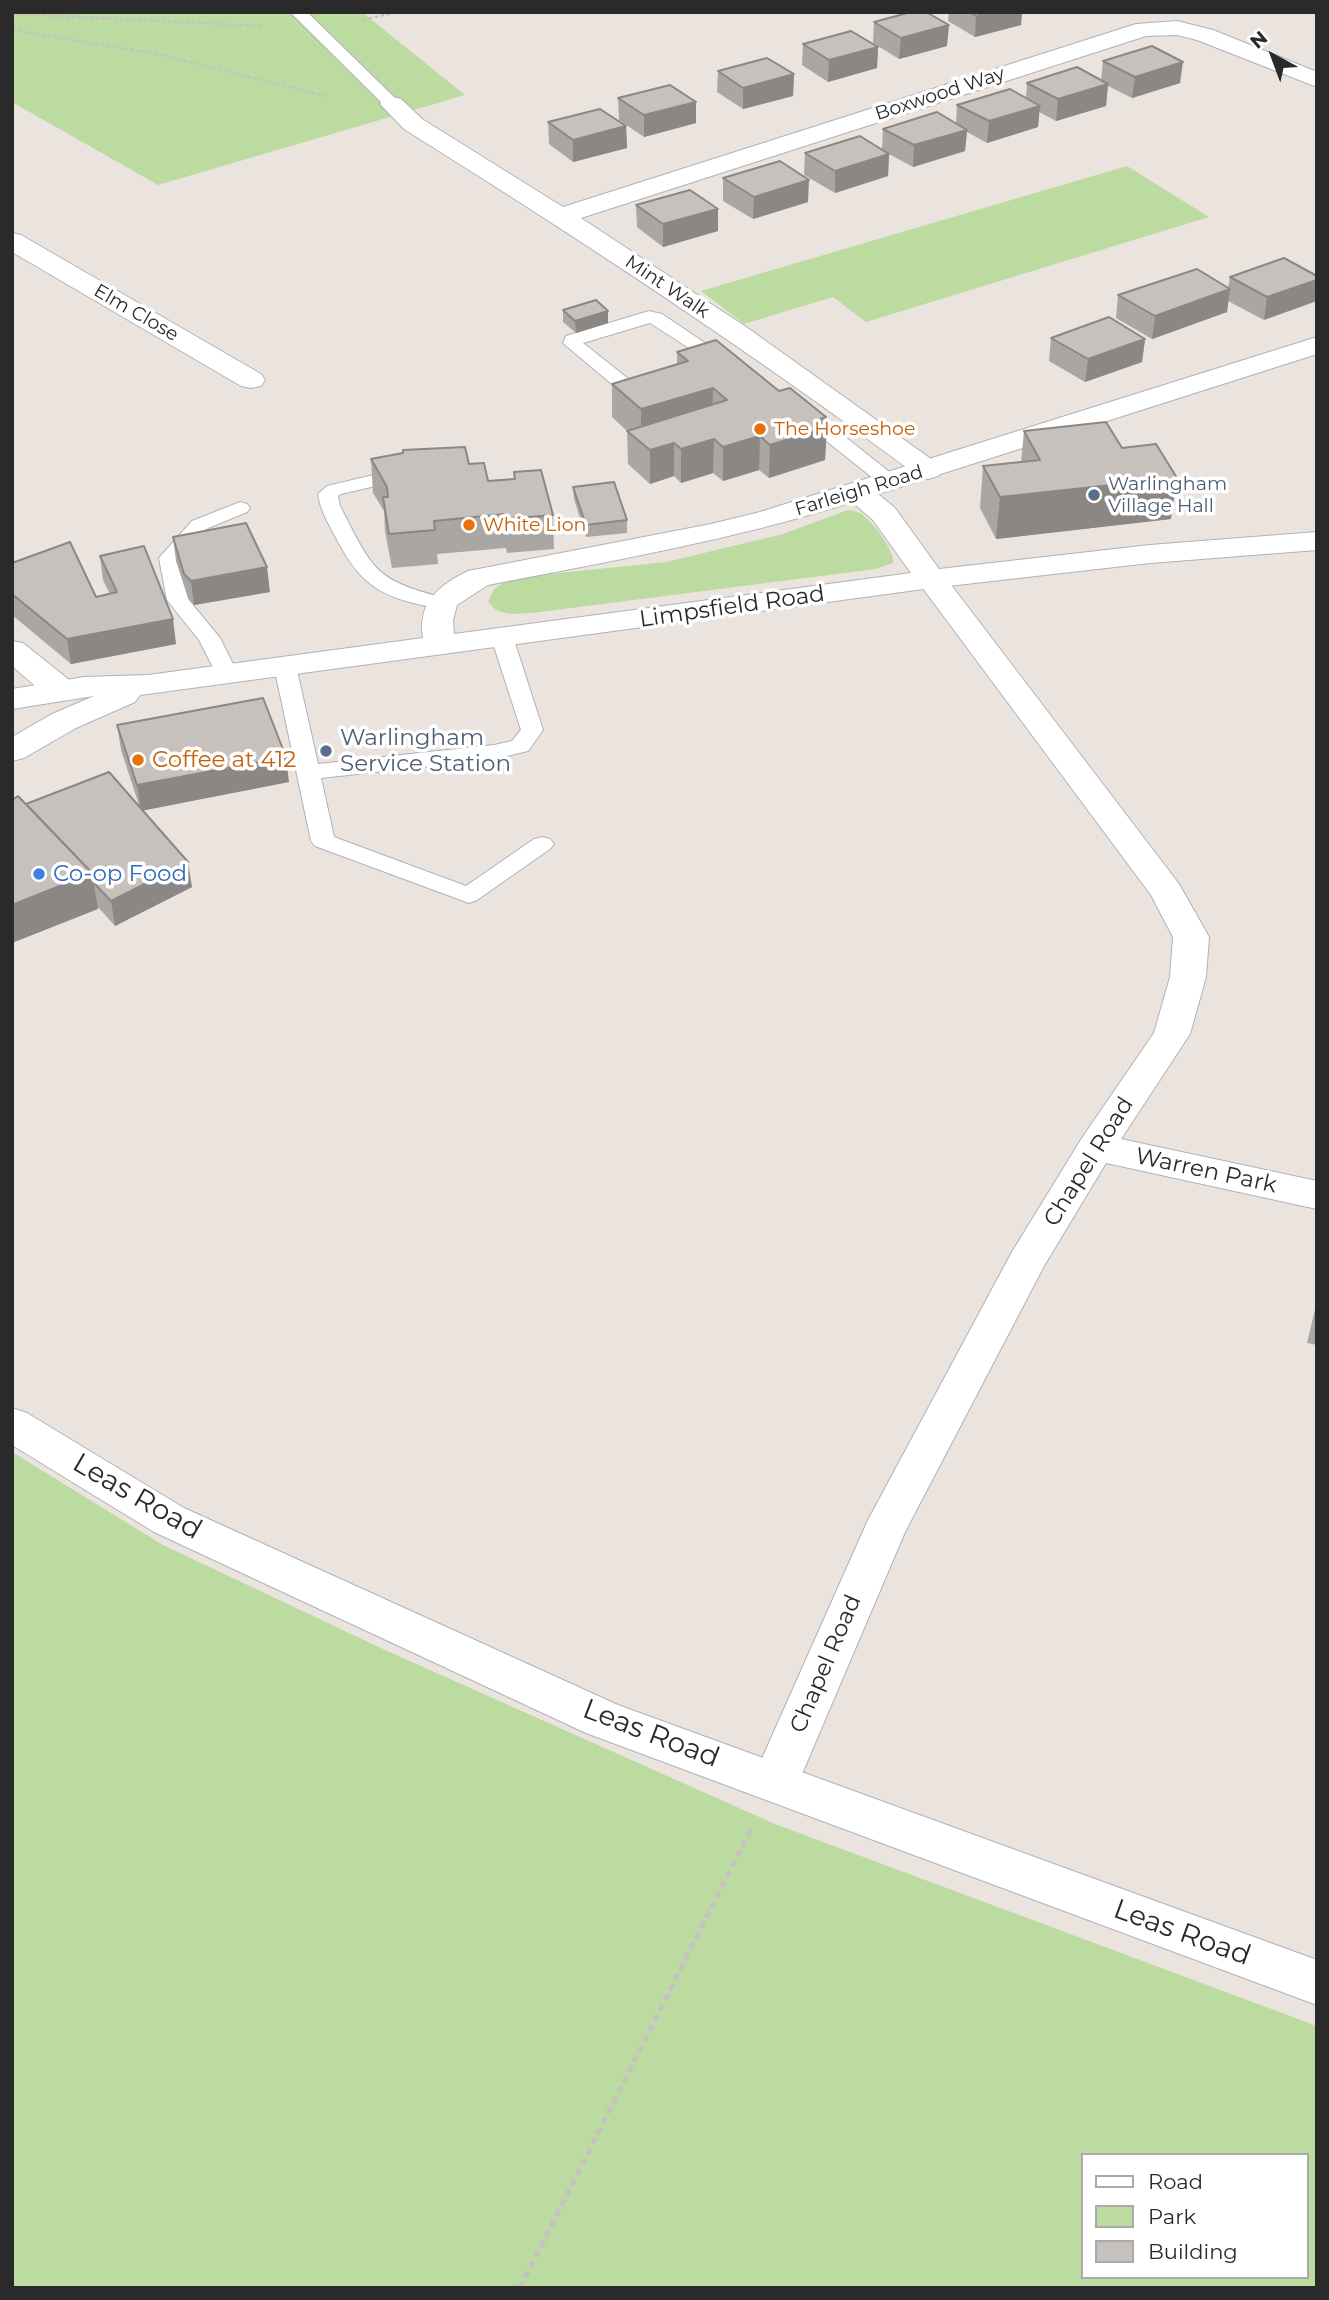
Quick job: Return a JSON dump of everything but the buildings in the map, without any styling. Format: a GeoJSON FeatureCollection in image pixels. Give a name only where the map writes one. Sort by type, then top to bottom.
{"type":"FeatureCollection","features":[{"type":"Feature","properties":{"kind":"street","name":"Boxwood Way"},"geometry":{"type":"LineString","coordinates":[[562,216],[1144,29],[1177,28],[1205,35],[1317,80]]}},
{"type":"Feature","properties":{"kind":"street","name":"Mint Walk"},"geometry":{"type":"LineString","coordinates":[[391,112],[562,216],[882,435],[928,470]]}},
{"type":"Feature","properties":{"kind":"street","name":"Elm Close"},"geometry":{"type":"LineString","coordinates":[[15,245],[251,380]]}},
{"type":"Feature","properties":{"kind":"street","name":"Farleigh Road"},"geometry":{"type":"LineString","coordinates":[[441,603],[463,584],[489,574],[721,530],[858,492],[1317,345]]}},
{"type":"Feature","properties":{"kind":"street","name":"Chapel Road"},"geometry":{"type":"LineString","coordinates":[[776,1781],[883,1532],[1026,1262],[1096,1147],[1172,1034],[1188,977],[1191,937],[1167,892],[931,579],[896,528],[858,492]]}},
{"type":"Feature","properties":{"kind":"street","name":"Limpsfield Road"},"geometry":{"type":"LineString","coordinates":[[12,699],[62,690],[148,685],[931,579],[1150,554],[1317,541]]}},
{"type":"Feature","properties":{"kind":"street"},"geometry":{"type":"LineString","coordinates":[[440,645],[436,627],[441,603]]}},
{"type":"Feature","properties":{"kind":"street"},"geometry":{"type":"LineString","coordinates":[[12,650],[62,690]]}},
{"type":"Feature","properties":{"kind":"street","name":"Limpsfield Road"},"geometry":{"type":"LineString","coordinates":[[12,751],[64,721],[148,685]]}},
{"type":"Feature","properties":{"kind":"street","name":"Warren Park"},"geometry":{"type":"LineString","coordinates":[[1096,1147],[1317,1195]]}},
{"type":"Feature","properties":{"kind":"street","name":"Leas Road"},"geometry":{"type":"LineString","coordinates":[[12,1424],[169,1520],[602,1719],[776,1781],[1317,1983]]}},
{"type":"Feature","properties":{"kind":"lane"},"geometry":{"type":"LineString","coordinates":[[298,12],[391,112]]}},
{"type":"Feature","properties":{"kind":"lane"},"geometry":{"type":"LineString","coordinates":[[633,391],[572,343],[573,340],[649,317],[746,375]]}},
{"type":"Feature","properties":{"kind":"lane"},"geometry":{"type":"LineString","coordinates":[[785,400],[890,482]]}},
{"type":"Feature","properties":{"kind":"lane"},"geometry":{"type":"LineString","coordinates":[[390,477],[334,490],[328,494],[330,506],[364,571],[374,581],[396,593],[441,603]]}},
{"type":"Feature","properties":{"kind":"lane"},"geometry":{"type":"LineString","coordinates":[[227,674],[209,638],[178,600],[169,558],[200,525],[240,508]]}},
{"type":"Feature","properties":{"kind":"lane"},"geometry":{"type":"LineString","coordinates":[[309,772],[494,752],[520,746],[532,730],[502,637]]}},
{"type":"Feature","properties":{"kind":"lane"},"geometry":{"type":"LineString","coordinates":[[285,666],[323,841],[470,895],[542,844]]}},
{"type":"Feature","properties":{"kind":"path"},"geometry":{"type":"LineString","coordinates":[[12,14],[314,29]]}},
{"type":"Feature","properties":{"kind":"path"},"geometry":{"type":"LineString","coordinates":[[12,30],[158,54],[391,112]]}},
{"type":"Feature","properties":{"kind":"path"},"geometry":{"type":"LineString","coordinates":[[520,2288],[776,1781]]}},
{"type":"Feature","properties":{"kind":"green space"},"geometry":{"type":"Polygon","coordinates":[[[12,12],[362,12],[465,95],[158,185],[12,102],[12,12]]]}},
{"type":"Feature","properties":{"kind":"green space"},"geometry":{"type":"Polygon","coordinates":[[[1127,166],[1209,217],[866,322],[833,297],[744,324],[701,291],[1127,166]]]}},
{"type":"Feature","properties":{"kind":"green space"},"geometry":{"type":"Polygon","coordinates":[[[848,510],[860,513],[876,528],[891,551],[893,563],[876,569],[532,613],[501,612],[488,601],[495,588],[511,578],[666,562],[783,534],[848,510]]]}},
{"type":"Feature","properties":{"kind":"green space"},"geometry":{"type":"Polygon","coordinates":[[[12,1452],[163,1545],[385,1650],[775,1824],[1317,2026],[1317,2288],[12,2288],[12,1452]]]}},
{"type":"Feature","properties":{"kind":"place","name":"The Horseshoe"},"geometry":{"type":"Point","coordinates":[760,429]}},
{"type":"Feature","properties":{"kind":"place","name":"Warlingham Village Hall"},"geometry":{"type":"Point","coordinates":[1094,495]}},
{"type":"Feature","properties":{"kind":"place","name":"White Lion"},"geometry":{"type":"Point","coordinates":[469,525]}},
{"type":"Feature","properties":{"kind":"place","name":"Warlingham Service Station"},"geometry":{"type":"Point","coordinates":[326,751]}},
{"type":"Feature","properties":{"kind":"place","name":"Coffee at 412"},"geometry":{"type":"Point","coordinates":[138,760]}},
{"type":"Feature","properties":{"kind":"place","name":"Co-op Food"},"geometry":{"type":"Point","coordinates":[39,874]}}]}
